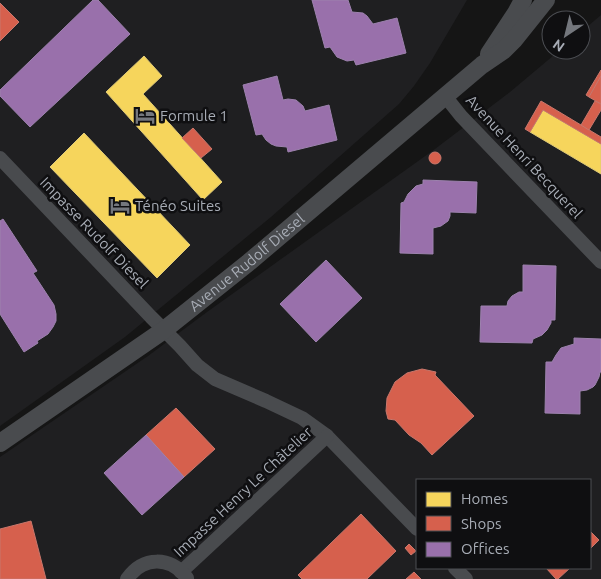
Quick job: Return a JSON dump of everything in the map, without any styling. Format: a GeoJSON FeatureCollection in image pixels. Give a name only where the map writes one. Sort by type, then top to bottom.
{"type":"FeatureCollection","features":[{"type":"Feature","properties":{"kind":"street","name":"Avenue Rudolf Diesel"},"geometry":{"type":"LineString","coordinates":[[482,65],[523,0]]}},
{"type":"Feature","properties":{"kind":"street","name":"Avenue Rudolf Diesel"},"geometry":{"type":"LineString","coordinates":[[0,443],[164,330],[248,262],[482,65],[504,50],[546,0]]}},
{"type":"Feature","properties":{"kind":"street","name":"Avenue Henri Becquerel"},"geometry":{"type":"LineString","coordinates":[[445,96],[601,262]]}},
{"type":"Feature","properties":{"kind":"street","name":"Impasse Rudolf Diesel"},"geometry":{"type":"LineString","coordinates":[[0,158],[197,365],[215,379],[302,418],[328,436],[416,528]]}},
{"type":"Feature","properties":{"kind":"street","name":"Impasse Henry Le Châtelier"},"geometry":{"type":"LineString","coordinates":[[184,575],[328,436]]}},
{"type":"Feature","properties":{"kind":"street"},"geometry":{"type":"LineString","coordinates":[[127,579],[132,571],[141,565],[151,562],[173,565],[184,575]]}},
{"type":"Feature","properties":{"kind":"street"},"geometry":{"type":"LineString","coordinates":[[456,569],[466,579]]}},
{"type":"Feature","properties":{"kind":"shaded area"},"geometry":{"type":"Polygon","coordinates":[[[0,0],[467,0],[430,63],[399,104],[271,217],[125,337],[0,426],[0,0]]]}},
{"type":"Feature","properties":{"kind":"shaded area"},"geometry":{"type":"Polygon","coordinates":[[[601,15],[601,579],[0,579],[0,457],[148,356],[435,149],[510,92],[548,60],[591,60],[591,24],[601,15]]]}},
{"type":"Feature","properties":{"kind":"building: Homes","name":"Formule 1"},"geometry":{"type":"Polygon","coordinates":[[[144,56],[162,76],[143,94],[222,182],[203,200],[106,92],[144,56]]]}},
{"type":"Feature","properties":{"kind":"building: Homes"},"geometry":{"type":"Polygon","coordinates":[[[543,110],[601,144],[601,174],[530,132],[543,110]]]}},
{"type":"Feature","properties":{"kind":"building: Homes","name":"Ténéo Suites"},"geometry":{"type":"Polygon","coordinates":[[[84,133],[190,245],[157,278],[50,167],[84,133]]]}},
{"type":"Feature","properties":{"kind":"building: Shops"},"geometry":{"type":"Polygon","coordinates":[[[0,3],[19,22],[0,41],[0,3]]]}},
{"type":"Feature","properties":{"kind":"building: Shops"},"geometry":{"type":"Polygon","coordinates":[[[601,70],[601,76],[589,97],[586,95],[601,70]]]}},
{"type":"Feature","properties":{"kind":"building: Shops"},"geometry":{"type":"Polygon","coordinates":[[[601,76],[601,104],[589,97],[601,76]]]}},
{"type":"Feature","properties":{"kind":"building: Shops"},"geometry":{"type":"Polygon","coordinates":[[[541,101],[601,137],[601,144],[543,110],[530,132],[525,129],[541,101]]]}},
{"type":"Feature","properties":{"kind":"building: Shops"},"geometry":{"type":"Polygon","coordinates":[[[595,101],[601,104],[601,110],[589,130],[581,125],[595,101]]]}},
{"type":"Feature","properties":{"kind":"building: Shops"},"geometry":{"type":"Polygon","coordinates":[[[193,128],[212,149],[201,158],[182,138],[193,128]]]}},
{"type":"Feature","properties":{"kind":"building: Shops"},"geometry":{"type":"Polygon","coordinates":[[[433,152],[437,152],[441,158],[437,164],[433,164],[429,160],[429,156],[433,152]]]}},
{"type":"Feature","properties":{"kind":"building: Shops"},"geometry":{"type":"Polygon","coordinates":[[[422,369],[436,372],[435,375],[474,416],[432,455],[395,420],[388,419],[386,411],[387,398],[395,382],[407,373],[422,369]]]}},
{"type":"Feature","properties":{"kind":"building: Shops"},"geometry":{"type":"Polygon","coordinates":[[[176,408],[215,449],[184,477],[146,435],[176,408]]]}},
{"type":"Feature","properties":{"kind":"building: Shops"},"geometry":{"type":"Polygon","coordinates":[[[361,514],[396,551],[367,579],[302,579],[298,575],[361,514]]]}},
{"type":"Feature","properties":{"kind":"building: Shops"},"geometry":{"type":"Polygon","coordinates":[[[31,521],[46,579],[0,579],[0,529],[31,521]]]}},
{"type":"Feature","properties":{"kind":"building: Shops"},"geometry":{"type":"Polygon","coordinates":[[[591,532],[599,540],[591,548],[591,532]]]}},
{"type":"Feature","properties":{"kind":"building: Shops"},"geometry":{"type":"Polygon","coordinates":[[[409,544],[416,551],[411,555],[405,548],[409,544]]]}},
{"type":"Feature","properties":{"kind":"building: Shops"},"geometry":{"type":"Polygon","coordinates":[[[547,569],[569,569],[558,579],[547,569]]]}},
{"type":"Feature","properties":{"kind":"building: Shops"},"geometry":{"type":"Polygon","coordinates":[[[414,572],[421,579],[406,579],[414,572]]]}},
{"type":"Feature","properties":{"kind":"building: Offices"},"geometry":{"type":"Polygon","coordinates":[[[93,0],[98,0],[130,34],[30,127],[0,96],[0,90],[93,0]]]}},
{"type":"Feature","properties":{"kind":"building: Offices"},"geometry":{"type":"Polygon","coordinates":[[[312,0],[348,0],[352,12],[363,13],[373,24],[397,18],[406,53],[356,65],[354,60],[347,61],[337,57],[330,47],[325,48],[312,0]]]}},
{"type":"Feature","properties":{"kind":"building: Offices"},"geometry":{"type":"Polygon","coordinates":[[[277,76],[283,100],[296,100],[303,106],[305,111],[329,105],[337,140],[288,152],[287,147],[271,144],[262,134],[256,135],[243,85],[277,76]]]}},
{"type":"Feature","properties":{"kind":"building: Offices"},"geometry":{"type":"Polygon","coordinates":[[[423,180],[477,182],[476,213],[450,212],[448,221],[441,226],[433,228],[433,254],[400,253],[401,203],[404,202],[408,194],[416,186],[423,184],[423,180]]]}},
{"type":"Feature","properties":{"kind":"building: Offices"},"geometry":{"type":"Polygon","coordinates":[[[3,219],[37,271],[33,273],[54,305],[56,314],[56,321],[48,334],[24,352],[0,314],[0,221],[3,219]]]}},
{"type":"Feature","properties":{"kind":"building: Offices"},"geometry":{"type":"Polygon","coordinates":[[[326,260],[362,298],[316,342],[280,304],[326,260]]]}},
{"type":"Feature","properties":{"kind":"building: Offices"},"geometry":{"type":"Polygon","coordinates":[[[523,265],[556,266],[555,320],[551,320],[547,330],[542,335],[533,339],[532,343],[480,342],[481,306],[507,306],[512,296],[523,292],[523,265]]]}},
{"type":"Feature","properties":{"kind":"building: Offices"},"geometry":{"type":"Polygon","coordinates":[[[574,338],[601,339],[601,372],[593,387],[580,391],[580,414],[545,413],[546,362],[552,362],[561,348],[574,344],[574,338]]]}},
{"type":"Feature","properties":{"kind":"building: Offices"},"geometry":{"type":"Polygon","coordinates":[[[146,435],[184,477],[142,515],[104,473],[146,435]]]}},
{"type":"Feature","properties":{"kind":"place","name":"Formule 1"},"geometry":{"type":"Point","coordinates":[145,116]}},
{"type":"Feature","properties":{"kind":"place","name":"Ténéo Suites"},"geometry":{"type":"Point","coordinates":[120,206]}}]}
